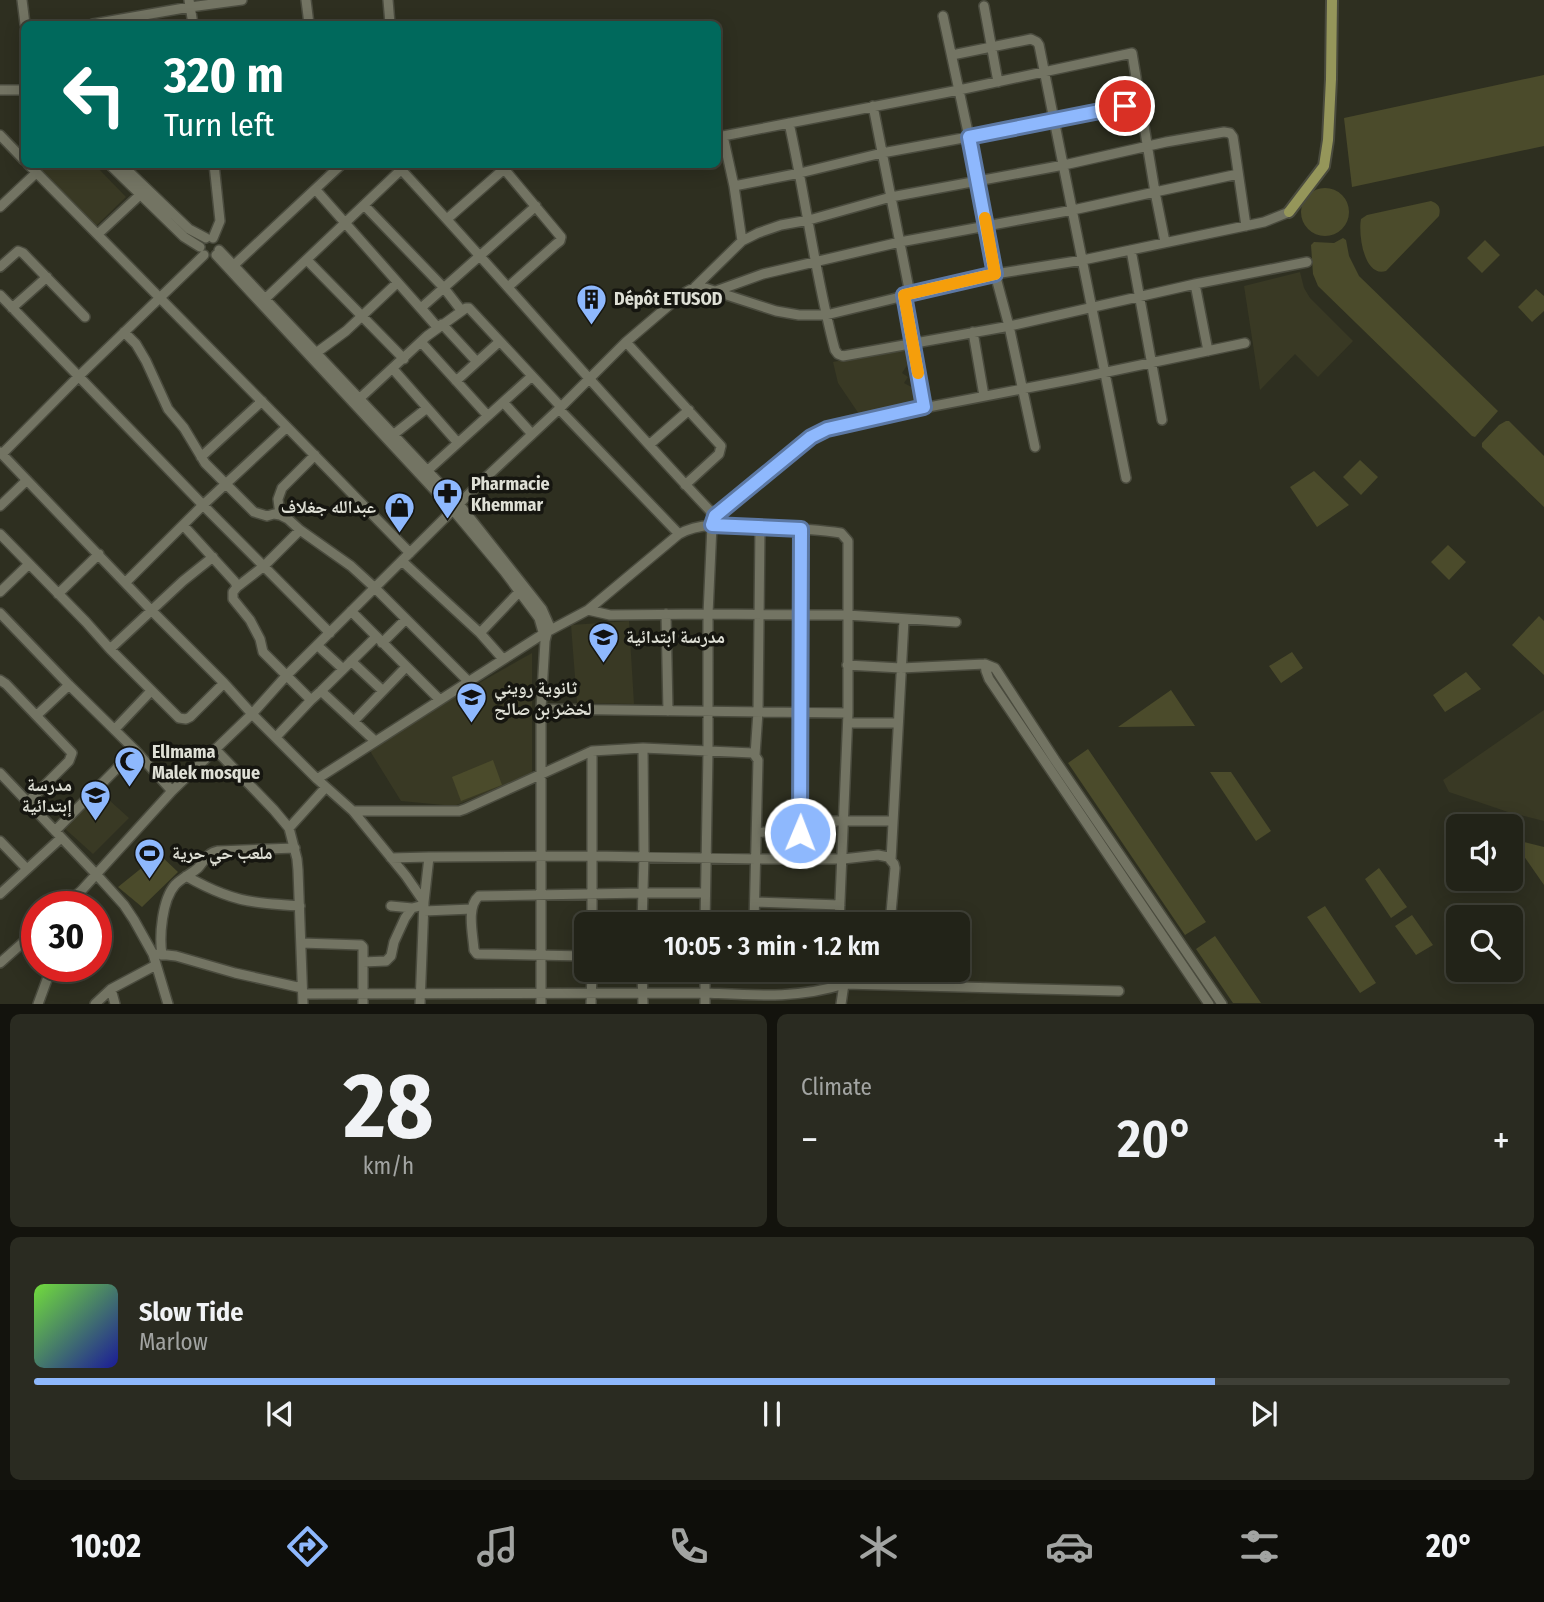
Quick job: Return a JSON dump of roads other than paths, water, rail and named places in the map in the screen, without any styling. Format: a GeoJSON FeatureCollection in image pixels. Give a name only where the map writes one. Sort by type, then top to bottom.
{"type":"FeatureCollection","features":[{"type":"Feature","properties":{"kind":"main road"},"geometry":{"type":"LineString","coordinates":[[1289,212],[1324,166],[1331,79],[1332,0]]}},
{"type":"Feature","properties":{"kind":"street"},"geometry":{"type":"LineString","coordinates":[[22,0],[25,21]]}},
{"type":"Feature","properties":{"kind":"street"},"geometry":{"type":"LineString","coordinates":[[107,21],[190,3],[242,0]]}},
{"type":"Feature","properties":{"kind":"street"},"geometry":{"type":"LineString","coordinates":[[306,0],[309,21]]}},
{"type":"Feature","properties":{"kind":"street"},"geometry":{"type":"LineString","coordinates":[[388,0],[390,21]]}},
{"type":"Feature","properties":{"kind":"street"},"geometry":{"type":"LineString","coordinates":[[190,3],[193,21]]}},
{"type":"Feature","properties":{"kind":"street"},"geometry":{"type":"LineString","coordinates":[[984,6],[998,82]]}},
{"type":"Feature","properties":{"kind":"street"},"geometry":{"type":"LineString","coordinates":[[943,16],[995,274],[1009,326],[1034,447]]}},
{"type":"Feature","properties":{"kind":"street"},"geometry":{"type":"LineString","coordinates":[[952,55],[1034,40],[1039,45],[1126,478]]}},
{"type":"Feature","properties":{"kind":"street"},"geometry":{"type":"LineString","coordinates":[[742,241],[723,136],[1132,53],[1165,242]]}},
{"type":"Feature","properties":{"kind":"street"},"geometry":{"type":"LineString","coordinates":[[0,90],[21,90]]}},
{"type":"Feature","properties":{"kind":"street"},"geometry":{"type":"LineString","coordinates":[[734,186],[882,153],[1140,103]]}},
{"type":"Feature","properties":{"kind":"street"},"geometry":{"type":"LineString","coordinates":[[873,106],[900,242],[912,343],[924,407]]}},
{"type":"Feature","properties":{"kind":"street"},"geometry":{"type":"LineString","coordinates":[[789,123],[826,315],[835,350],[840,355],[1009,326],[1307,262]]}},
{"type":"Feature","properties":{"kind":"street"},"geometry":{"type":"LineString","coordinates":[[81,891],[172,791],[252,714],[286,676],[456,507],[626,342],[680,296],[695,287],[742,241],[769,229],[891,197],[1227,132],[1233,137],[1246,226]]}},
{"type":"Feature","properties":{"kind":"street"},"geometry":{"type":"LineString","coordinates":[[0,135],[21,157]]}},
{"type":"Feature","properties":{"kind":"street"},"geometry":{"type":"LineString","coordinates":[[32,168],[410,553]]}},
{"type":"Feature","properties":{"kind":"street"},"geometry":{"type":"LineString","coordinates":[[114,168],[143,192],[189,229],[219,243],[217,253],[212,257],[184,237],[143,192],[124,168]]}},
{"type":"Feature","properties":{"kind":"street"},"geometry":{"type":"LineString","coordinates":[[214,168],[220,221],[209,238],[203,240],[202,251],[160,297],[1,453],[252,714],[353,811],[391,858],[424,906]]}},
{"type":"Feature","properties":{"kind":"street"},"geometry":{"type":"LineString","coordinates":[[233,266],[338,168]]}},
{"type":"Feature","properties":{"kind":"street"},"geometry":{"type":"LineString","coordinates":[[265,299],[345,224],[399,168]]}},
{"type":"Feature","properties":{"kind":"street"},"geometry":{"type":"LineString","coordinates":[[403,168],[685,485],[713,520],[708,614],[705,912]]}},
{"type":"Feature","properties":{"kind":"street"},"geometry":{"type":"LineString","coordinates":[[447,219],[501,168]]}},
{"type":"Feature","properties":{"kind":"street"},"geometry":{"type":"LineString","coordinates":[[503,168],[559,233],[561,239],[508,287]]}},
{"type":"Feature","properties":{"kind":"street"},"geometry":{"type":"LineString","coordinates":[[0,207],[36,173]]}},
{"type":"Feature","properties":{"kind":"street"},"geometry":{"type":"LineString","coordinates":[[716,291],[763,274],[900,242],[1073,210],[1238,174]]}},
{"type":"Feature","properties":{"kind":"street"},"geometry":{"type":"LineString","coordinates":[[316,190],[397,283],[440,326]]}},
{"type":"Feature","properties":{"kind":"street"},"geometry":{"type":"LineString","coordinates":[[98,234],[143,192]]}},
{"type":"Feature","properties":{"kind":"street"},"geometry":{"type":"LineString","coordinates":[[364,205],[444,288],[461,310]]}},
{"type":"Feature","properties":{"kind":"street"},"geometry":{"type":"LineString","coordinates":[[477,362],[421,308],[536,206]]}},
{"type":"Feature","properties":{"kind":"street"},"geometry":{"type":"LineString","coordinates":[[695,287],[716,291],[776,311],[799,315],[826,315],[995,274],[1083,260],[1264,222],[1289,212]]}},
{"type":"Feature","properties":{"kind":"street"},"geometry":{"type":"LineString","coordinates":[[1131,250],[1162,420]]}},
{"type":"Feature","properties":{"kind":"street"},"geometry":{"type":"LineString","coordinates":[[0,267],[21,251],[85,317]]}},
{"type":"Feature","properties":{"kind":"street"},"geometry":{"type":"LineString","coordinates":[[217,253],[265,299],[427,471],[547,618],[541,709],[541,1003]]}},
{"type":"Feature","properties":{"kind":"street"},"geometry":{"type":"LineString","coordinates":[[217,253],[456,507],[538,618],[546,635]]}},
{"type":"Feature","properties":{"kind":"street"},"geometry":{"type":"LineString","coordinates":[[307,260],[404,359]]}},
{"type":"Feature","properties":{"kind":"street"},"geometry":{"type":"LineString","coordinates":[[12,308],[47,277]]}},
{"type":"Feature","properties":{"kind":"street"},"geometry":{"type":"LineString","coordinates":[[316,353],[346,331],[397,283]]}},
{"type":"Feature","properties":{"kind":"street"},"geometry":{"type":"LineString","coordinates":[[1195,284],[1208,351]]}},
{"type":"Feature","properties":{"kind":"street"},"geometry":{"type":"LineString","coordinates":[[0,295],[330,633]]}},
{"type":"Feature","properties":{"kind":"street"},"geometry":{"type":"LineString","coordinates":[[359,399],[440,326],[464,308],[469,308],[679,534]]}},
{"type":"Feature","properties":{"kind":"street"},"geometry":{"type":"LineString","coordinates":[[124,332],[136,344],[146,361],[168,409],[184,428],[201,457],[226,484],[254,512],[267,516],[280,515],[288,519],[340,558],[375,587],[468,681]]}},
{"type":"Feature","properties":{"kind":"street"},"geometry":{"type":"LineString","coordinates":[[973,332],[984,396]]}},
{"type":"Feature","properties":{"kind":"street"},"geometry":{"type":"LineString","coordinates":[[421,342],[488,416]]}},
{"type":"Feature","properties":{"kind":"street"},"geometry":{"type":"LineString","coordinates":[[456,381],[499,342]]}},
{"type":"Feature","properties":{"kind":"street"},"geometry":{"type":"LineString","coordinates":[[626,342],[721,446],[719,454],[685,485]]}},
{"type":"Feature","properties":{"kind":"street"},"geometry":{"type":"LineString","coordinates":[[317,779],[503,659],[588,610],[679,534],[713,520],[811,437],[827,429],[1245,343]]}},
{"type":"Feature","properties":{"kind":"street"},"geometry":{"type":"LineString","coordinates":[[393,369],[458,443]]}},
{"type":"Feature","properties":{"kind":"street"},"geometry":{"type":"LineString","coordinates":[[427,471],[532,376]]}},
{"type":"Feature","properties":{"kind":"street"},"geometry":{"type":"LineString","coordinates":[[201,457],[262,401]]}},
{"type":"Feature","properties":{"kind":"street"},"geometry":{"type":"LineString","coordinates":[[503,402],[532,434]]}},
{"type":"Feature","properties":{"kind":"street"},"geometry":{"type":"LineString","coordinates":[[393,435],[427,408]]}},
{"type":"Feature","properties":{"kind":"street"},"geometry":{"type":"LineString","coordinates":[[649,445],[689,410]]}},
{"type":"Feature","properties":{"kind":"street"},"geometry":{"type":"LineString","coordinates":[[126,582],[203,505],[288,427]]}},
{"type":"Feature","properties":{"kind":"street"},"geometry":{"type":"LineString","coordinates":[[280,515],[278,499],[282,488],[315,455]]}},
{"type":"Feature","properties":{"kind":"street"},"geometry":{"type":"LineString","coordinates":[[0,506],[27,480]]}},
{"type":"Feature","properties":{"kind":"street"},"geometry":{"type":"LineString","coordinates":[[713,520],[760,527],[841,533],[846,537],[848,718],[840,912]]}},
{"type":"Feature","properties":{"kind":"street"},"geometry":{"type":"LineString","coordinates":[[183,525],[237,587]]}},
{"type":"Feature","properties":{"kind":"street"},"geometry":{"type":"LineString","coordinates":[[755,912],[760,527]]}},
{"type":"Feature","properties":{"kind":"street"},"geometry":{"type":"LineString","coordinates":[[800,859],[801,529]]}},
{"type":"Feature","properties":{"kind":"street"},"geometry":{"type":"LineString","coordinates":[[300,530],[264,566],[237,587],[233,592],[233,599],[250,620],[260,639],[263,652],[311,701]]}},
{"type":"Feature","properties":{"kind":"street"},"geometry":{"type":"LineString","coordinates":[[0,534],[179,718],[186,719],[194,714],[225,683]]}},
{"type":"Feature","properties":{"kind":"street"},"geometry":{"type":"LineString","coordinates":[[58,594],[99,554]]}},
{"type":"Feature","properties":{"kind":"street"},"geometry":{"type":"LineString","coordinates":[[110,649],[213,557]]}},
{"type":"Feature","properties":{"kind":"street"},"geometry":{"type":"LineString","coordinates":[[402,561],[480,633],[503,659]]}},
{"type":"Feature","properties":{"kind":"street"},"geometry":{"type":"LineString","coordinates":[[0,592],[29,564]]}},
{"type":"Feature","properties":{"kind":"street"},"geometry":{"type":"LineString","coordinates":[[480,633],[519,592]]}},
{"type":"Feature","properties":{"kind":"street"},"geometry":{"type":"LineString","coordinates":[[588,610],[610,615],[847,615],[956,622]]}},
{"type":"Feature","properties":{"kind":"street"},"geometry":{"type":"LineString","coordinates":[[351,611],[439,699]]}},
{"type":"Feature","properties":{"kind":"street"},"geometry":{"type":"LineString","coordinates":[[0,613],[172,791]]}},
{"type":"Feature","properties":{"kind":"street"},"geometry":{"type":"LineString","coordinates":[[666,614],[668,711]]}},
{"type":"Feature","properties":{"kind":"street"},"geometry":{"type":"LineString","coordinates":[[276,737],[351,661],[406,619]]}},
{"type":"Feature","properties":{"kind":"street"},"geometry":{"type":"LineString","coordinates":[[891,860],[904,620]]}},
{"type":"Feature","properties":{"kind":"street"},"geometry":{"type":"LineString","coordinates":[[317,645],[343,669]]}},
{"type":"Feature","properties":{"kind":"street"},"geometry":{"type":"LineString","coordinates":[[351,661],[383,691]]}},
{"type":"Feature","properties":{"kind":"street"},"geometry":{"type":"LineString","coordinates":[[847,665],[901,668],[985,664],[998,671],[1055,760],[1222,1003]]}},
{"type":"Feature","properties":{"kind":"street"},"geometry":{"type":"LineString","coordinates":[[985,664],[988,676],[1004,701],[1209,1003]]}},
{"type":"Feature","properties":{"kind":"street"},"geometry":{"type":"LineString","coordinates":[[354,722],[406,667]]}},
{"type":"Feature","properties":{"kind":"street"},"geometry":{"type":"LineString","coordinates":[[0,680],[72,753],[69,761],[28,802]]}},
{"type":"Feature","properties":{"kind":"street"},"geometry":{"type":"LineString","coordinates":[[37,715],[69,685]]}},
{"type":"Feature","properties":{"kind":"street"},"geometry":{"type":"LineString","coordinates":[[115,729],[151,691]]}},
{"type":"Feature","properties":{"kind":"street"},"geometry":{"type":"LineString","coordinates":[[321,691],[375,740]]}},
{"type":"Feature","properties":{"kind":"street"},"geometry":{"type":"LineString","coordinates":[[541,709],[801,712],[898,723]]}},
{"type":"Feature","properties":{"kind":"street"},"geometry":{"type":"LineString","coordinates":[[353,811],[459,811],[592,751],[643,748],[755,755]]}},
{"type":"Feature","properties":{"kind":"street"},"geometry":{"type":"LineString","coordinates":[[642,912],[643,748]]}},
{"type":"Feature","properties":{"kind":"street"},"geometry":{"type":"LineString","coordinates":[[215,749],[289,828],[297,859],[303,995]]}},
{"type":"Feature","properties":{"kind":"street"},"geometry":{"type":"LineString","coordinates":[[0,894],[27,869],[135,750]]}},
{"type":"Feature","properties":{"kind":"street"},"geometry":{"type":"LineString","coordinates":[[592,751],[592,912]]}},
{"type":"Feature","properties":{"kind":"street"},"geometry":{"type":"LineString","coordinates":[[0,773],[96,874],[158,954],[176,956],[303,995],[363,999],[484,998],[541,993],[790,995],[844,984],[1119,991]]}},
{"type":"Feature","properties":{"kind":"street"},"geometry":{"type":"LineString","coordinates":[[289,828],[326,787]]}},
{"type":"Feature","properties":{"kind":"street"},"geometry":{"type":"LineString","coordinates":[[801,821],[893,821]]}},
{"type":"Feature","properties":{"kind":"street"},"geometry":{"type":"LineString","coordinates":[[757,832],[800,833]]}},
{"type":"Feature","properties":{"kind":"street"},"geometry":{"type":"LineString","coordinates":[[0,841],[27,869]]}},
{"type":"Feature","properties":{"kind":"street"},"geometry":{"type":"LineString","coordinates":[[168,1003],[156,965],[169,894],[179,881],[197,869],[212,852],[295,848]]}},
{"type":"Feature","properties":{"kind":"street"},"geometry":{"type":"LineString","coordinates":[[391,858],[644,856],[843,859],[878,855],[888,857],[895,868],[891,912]]}},
{"type":"Feature","properties":{"kind":"street"},"geometry":{"type":"LineString","coordinates":[[420,999],[429,858]]}},
{"type":"Feature","properties":{"kind":"street"},"geometry":{"type":"LineString","coordinates":[[186,876],[203,886],[236,898],[300,906]]}},
{"type":"Feature","properties":{"kind":"street"},"geometry":{"type":"LineString","coordinates":[[574,955],[477,954],[474,950],[472,909],[475,899],[479,896],[541,894],[705,893]]}},
{"type":"Feature","properties":{"kind":"street"},"geometry":{"type":"LineString","coordinates":[[755,902],[840,905]]}},
{"type":"Feature","properties":{"kind":"street"},"geometry":{"type":"LineString","coordinates":[[391,906],[472,909]]}},
{"type":"Feature","properties":{"kind":"street"},"geometry":{"type":"LineString","coordinates":[[363,962],[381,962],[388,959],[399,930],[412,908]]}},
{"type":"Feature","properties":{"kind":"street"},"geometry":{"type":"LineString","coordinates":[[301,943],[360,944],[363,947],[363,999]]}},
{"type":"Feature","properties":{"kind":"street"},"geometry":{"type":"LineString","coordinates":[[0,963],[21,944]]}},
{"type":"Feature","properties":{"kind":"street"},"geometry":{"type":"LineString","coordinates":[[95,1003],[111,989],[156,965]]}},
{"type":"Feature","properties":{"kind":"street"},"geometry":{"type":"LineString","coordinates":[[38,1003],[46,982]]}},
{"type":"Feature","properties":{"kind":"street"},"geometry":{"type":"LineString","coordinates":[[591,1003],[592,982]]}},
{"type":"Feature","properties":{"kind":"street"},"geometry":{"type":"LineString","coordinates":[[642,982],[643,1003]]}},
{"type":"Feature","properties":{"kind":"street"},"geometry":{"type":"LineString","coordinates":[[705,982],[705,1003]]}},
{"type":"Feature","properties":{"kind":"street"},"geometry":{"type":"LineString","coordinates":[[841,1003],[844,984]]}},
{"type":"Feature","properties":{"kind":"street"},"geometry":{"type":"LineString","coordinates":[[111,989],[115,1003]]}},
{"type":"Feature","properties":{"kind":"place","name":"Dépôt ETUSOD"},"geometry":{"type":"Point","coordinates":[591,326]}},
{"type":"Feature","properties":{"kind":"place","name":"Pharmacie Khemmar"},"geometry":{"type":"Point","coordinates":[448,521]}},
{"type":"Feature","properties":{"kind":"place","name":"عبدالله جغلاف"},"geometry":{"type":"Point","coordinates":[399,534]}},
{"type":"Feature","properties":{"kind":"place","name":"مدرسة ابتدائية"},"geometry":{"type":"Point","coordinates":[603,664]}},
{"type":"Feature","properties":{"kind":"place","name":"ثانوية رويني لخضر بن صالح"},"geometry":{"type":"Point","coordinates":[471,725]}},
{"type":"Feature","properties":{"kind":"place","name":"ElImama Malek mosque"},"geometry":{"type":"Point","coordinates":[129,789]}},
{"type":"Feature","properties":{"kind":"place","name":"مدرسة إبتدائية"},"geometry":{"type":"Point","coordinates":[95,822]}},
{"type":"Feature","properties":{"kind":"place","name":"ملعب حي حرية"},"geometry":{"type":"Point","coordinates":[149,880]}}]}
